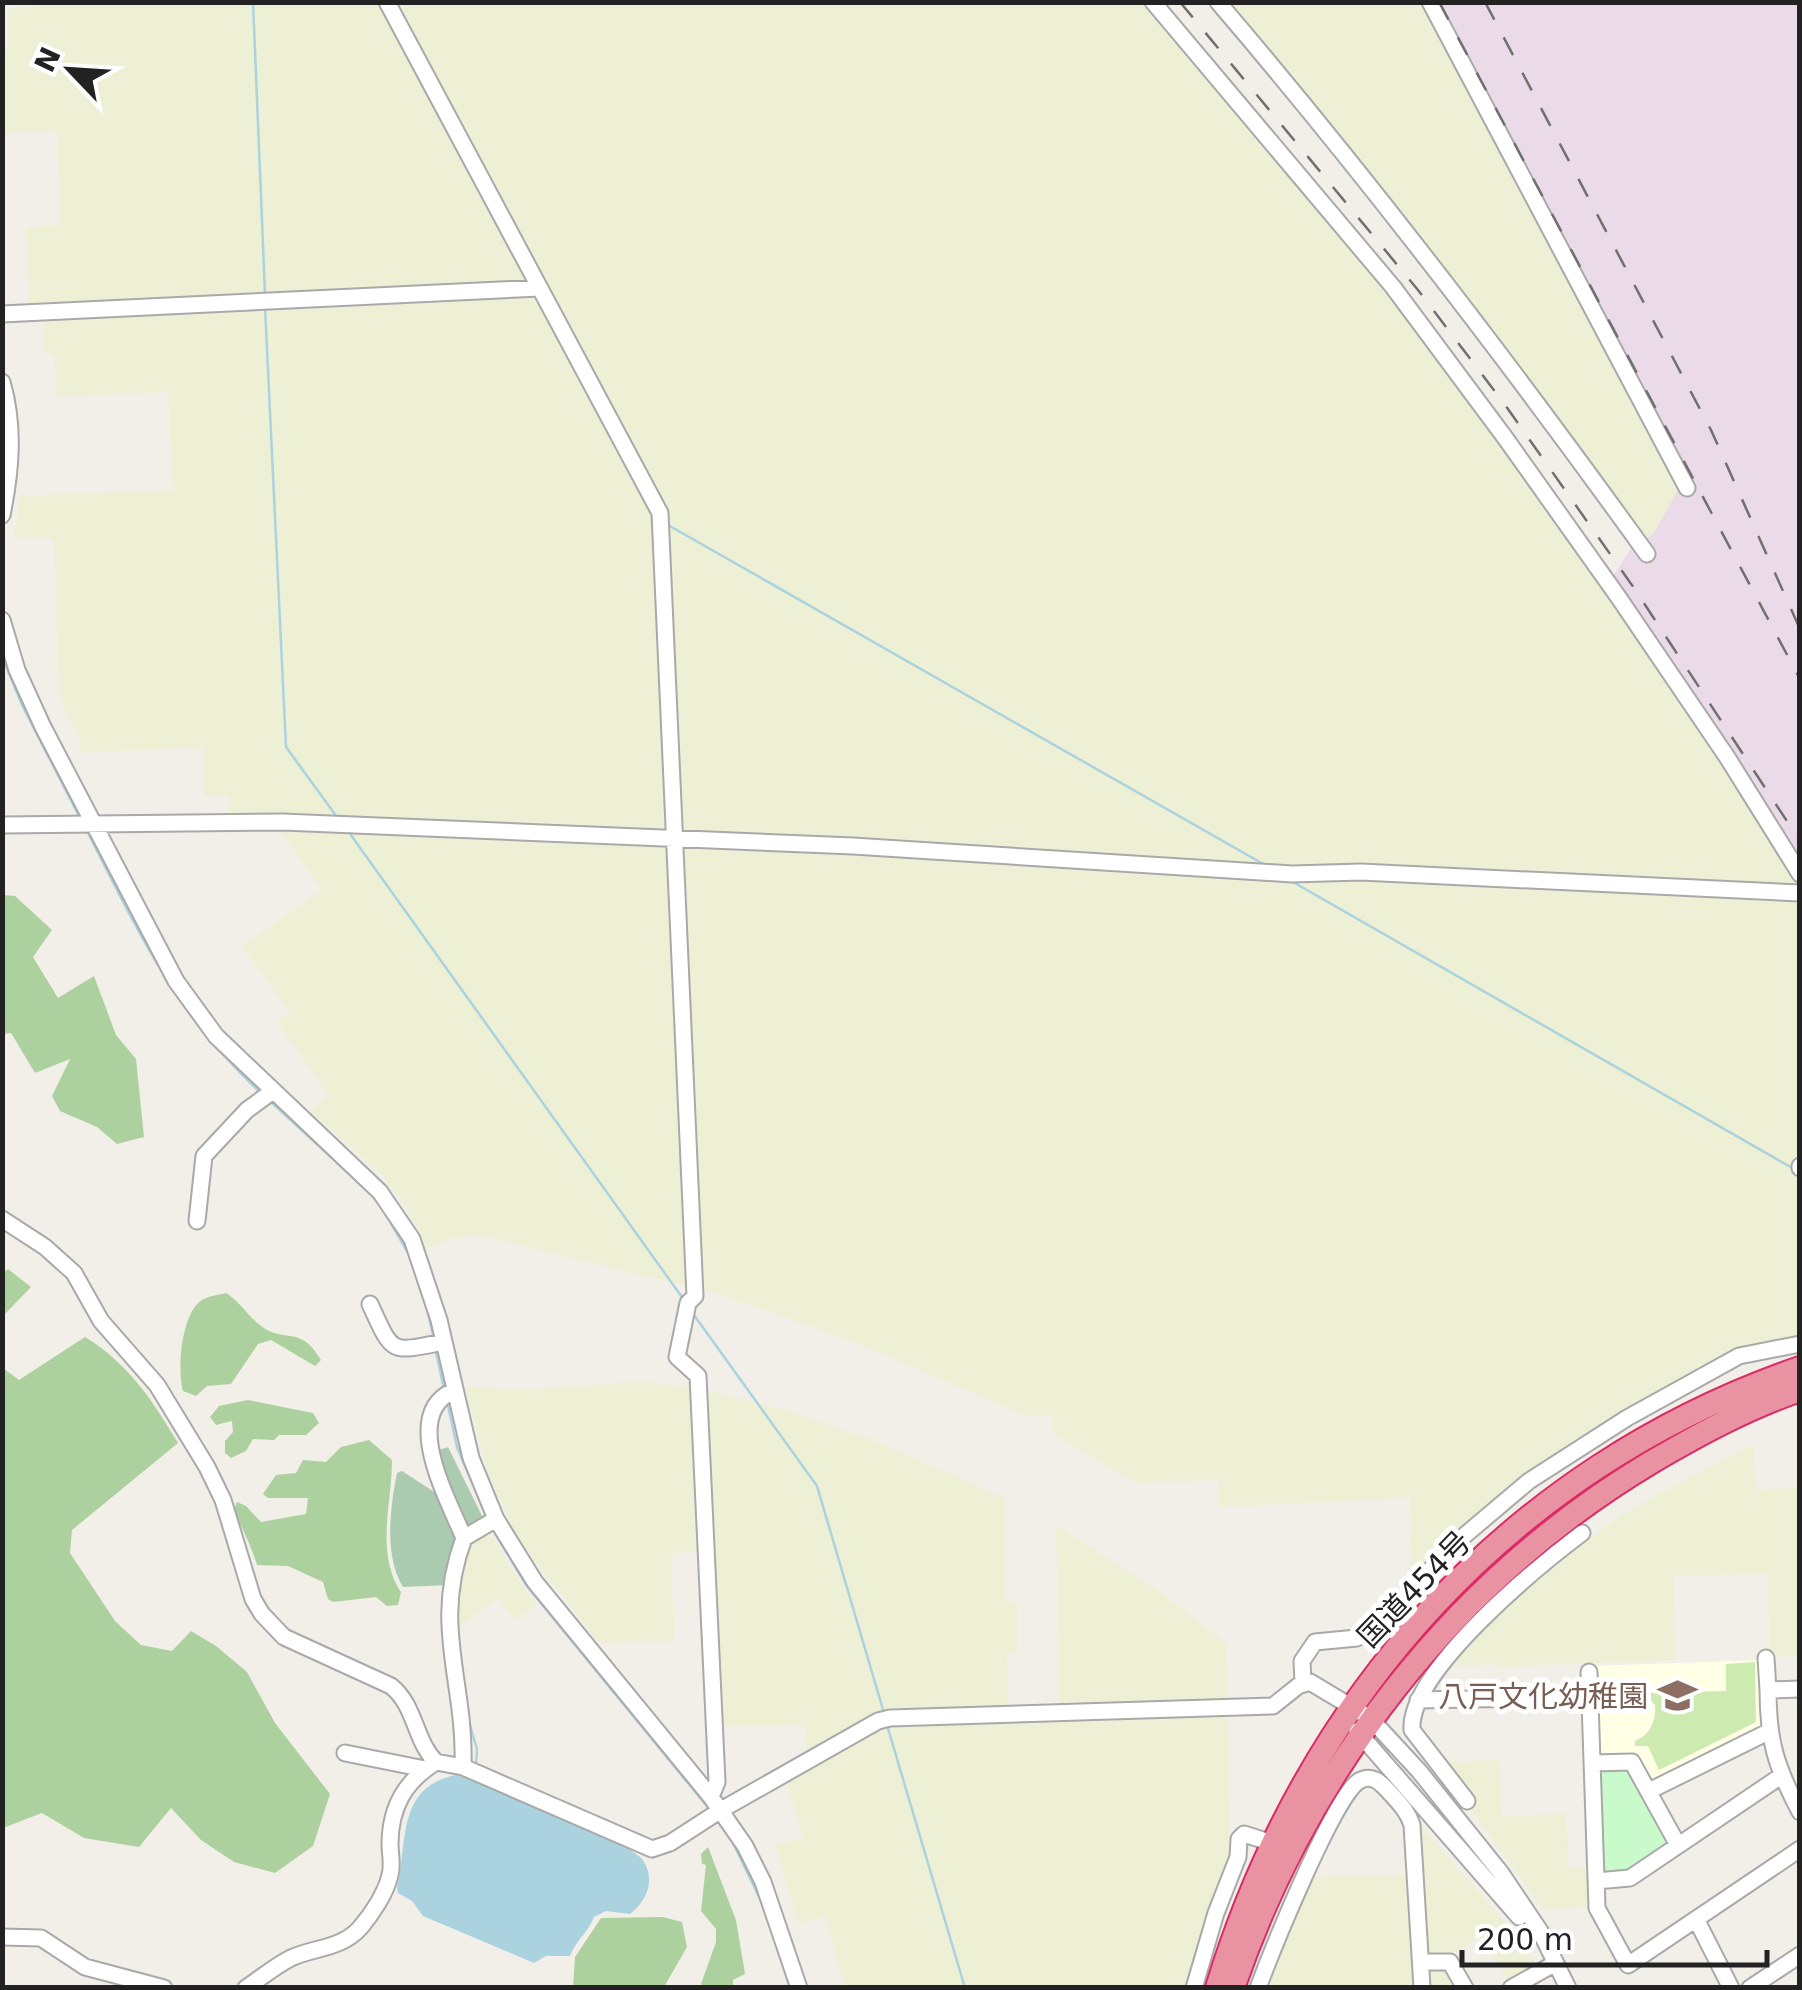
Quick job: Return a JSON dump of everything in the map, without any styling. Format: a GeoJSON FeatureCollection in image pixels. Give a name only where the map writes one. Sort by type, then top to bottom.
{"type":"FeatureCollection","features":[{"type":"Feature","properties":{"kind":"highway","name":"国道454号"},"geometry":{"type":"LineString","coordinates":[[1736,1404],[1800,1368]]}},
{"type":"Feature","properties":{"kind":"highway","name":"国道454号"},"geometry":{"type":"LineString","coordinates":[[1234,1988],[1269,1899],[1388,1656],[1455,1584],[1578,1479],[1647,1436],[1736,1404],[1800,1390]]}},
{"type":"Feature","properties":{"kind":"highway","name":"国道454号"},"geometry":{"type":"LineString","coordinates":[[1217,1988],[1249,1893],[1298,1791],[1359,1720]]}},
{"type":"Feature","properties":{"kind":"street"},"geometry":{"type":"LineString","coordinates":[[387,2],[661,513],[695,1296],[688,1302],[677,1357],[698,1376],[716,1804]]}},
{"type":"Feature","properties":{"kind":"street"},"geometry":{"type":"LineString","coordinates":[[1154,2],[1393,287],[1506,439],[1694,709],[1800,874]]}},
{"type":"Feature","properties":{"kind":"street"},"geometry":{"type":"LineString","coordinates":[[1218,2],[1418,246],[1532,394],[1647,554]]}},
{"type":"Feature","properties":{"kind":"street"},"geometry":{"type":"LineString","coordinates":[[1430,2],[1687,488]]}},
{"type":"Feature","properties":{"kind":"street"},"geometry":{"type":"LineString","coordinates":[[2,314],[540,288]]}},
{"type":"Feature","properties":{"kind":"street"},"geometry":{"type":"LineString","coordinates":[[2,382],[10,454],[2,516]]}},
{"type":"Feature","properties":{"kind":"street"},"geometry":{"type":"LineString","coordinates":[[4,628],[29,697],[176,981],[216,1036],[380,1192],[396,1214],[422,1266],[471,1458],[496,1519],[535,1582],[716,1804],[745,1846],[763,1882],[798,1988]]}},
{"type":"Feature","properties":{"kind":"street"},"geometry":{"type":"LineString","coordinates":[[2,824],[283,822],[1028,855],[1292,874],[1361,872],[1800,893]]}},
{"type":"Feature","properties":{"kind":"street"},"geometry":{"type":"LineString","coordinates":[[197,1221],[204,1156],[247,1110],[273,1091]]}},
{"type":"Feature","properties":{"kind":"street"},"geometry":{"type":"LineString","coordinates":[[2,1218],[74,1274],[101,1321],[157,1385],[223,1500],[253,1599],[262,1614],[284,1637],[391,1686],[402,1695],[431,1766]]}},
{"type":"Feature","properties":{"kind":"street"},"geometry":{"type":"LineString","coordinates":[[370,1304],[389,1343],[396,1348],[443,1342]]}},
{"type":"Feature","properties":{"kind":"street"},"geometry":{"type":"LineString","coordinates":[[1303,1684],[1302,1662],[1316,1642],[1356,1638],[1372,1632],[1469,1531],[1530,1481],[1627,1418],[1739,1356],[1800,1344]]}},
{"type":"Feature","properties":{"kind":"street"},"geometry":{"type":"LineString","coordinates":[[453,1390],[435,1405],[428,1452],[464,1538],[451,1583],[447,1618],[463,1767]]}},
{"type":"Feature","properties":{"kind":"street"},"geometry":{"type":"LineString","coordinates":[[464,1538],[496,1519]]}},
{"type":"Feature","properties":{"kind":"street"},"geometry":{"type":"LineString","coordinates":[[1467,1801],[1412,1730],[1411,1717],[1418,1700],[1444,1661],[1488,1613],[1582,1533]]}},
{"type":"Feature","properties":{"kind":"street"},"geometry":{"type":"LineString","coordinates":[[1766,1658],[1768,1732],[1781,1776],[1800,1812]]}},
{"type":"Feature","properties":{"kind":"street"},"geometry":{"type":"LineString","coordinates":[[1590,1672],[1597,1908],[1628,1965],[1800,1848]]}},
{"type":"Feature","properties":{"kind":"street"},"geometry":{"type":"LineString","coordinates":[[344,1753],[463,1767],[652,1849],[670,1843],[716,1804],[890,1718],[1273,1706],[1303,1684],[1318,1686],[1420,1771],[1501,1873],[1540,1931],[1568,1988]]}},
{"type":"Feature","properties":{"kind":"street"},"geometry":{"type":"LineString","coordinates":[[1768,1690],[1800,1689]]}},
{"type":"Feature","properties":{"kind":"street"},"geometry":{"type":"LineString","coordinates":[[1418,1700],[1590,1696]]}},
{"type":"Feature","properties":{"kind":"street"},"geometry":{"type":"LineString","coordinates":[[1649,1791],[1768,1732]]}},
{"type":"Feature","properties":{"kind":"street"},"geometry":{"type":"LineString","coordinates":[[1592,1763],[1632,1762],[1678,1845]]}},
{"type":"Feature","properties":{"kind":"street"},"geometry":{"type":"LineString","coordinates":[[246,1988],[286,1961],[349,1938],[361,1926],[388,1884],[398,1802],[409,1781],[431,1766]]}},
{"type":"Feature","properties":{"kind":"street"},"geometry":{"type":"LineString","coordinates":[[1596,1881],[1630,1878],[1781,1776]]}},
{"type":"Feature","properties":{"kind":"street"},"geometry":{"type":"LineString","coordinates":[[1258,1988],[1285,1918],[1330,1824],[1356,1782],[1369,1778],[1378,1780],[1390,1793],[1412,1825],[1422,1988]]}},
{"type":"Feature","properties":{"kind":"street"},"geometry":{"type":"LineString","coordinates":[[1194,1988],[1216,1913],[1238,1857],[1239,1839],[1244,1834],[1272,1843]]}},
{"type":"Feature","properties":{"kind":"street"},"geometry":{"type":"LineString","coordinates":[[1696,1919],[1731,1988]]}},
{"type":"Feature","properties":{"kind":"street"},"geometry":{"type":"LineString","coordinates":[[2,1937],[41,1938],[73,1962],[164,1988]]}},
{"type":"Feature","properties":{"kind":"street"},"geometry":{"type":"LineString","coordinates":[[1750,1988],[1800,1955]]}},
{"type":"Feature","properties":{"kind":"street"},"geometry":{"type":"LineString","coordinates":[[1421,1962],[1450,1962],[1465,1988]]}},
{"type":"Feature","properties":{"kind":"street"},"geometry":{"type":"LineString","coordinates":[[1512,1988],[1554,1964]]}},
{"type":"Feature","properties":{"kind":"shaded area"},"geometry":{"type":"Polygon","coordinates":[[[38,3],[1145,3],[1146,9],[1330,221],[1446,368],[1559,524],[1799,886],[1799,1338],[1747,1344],[1666,1388],[1494,1500],[1412,1572],[1410,1498],[1220,1507],[1219,1480],[1136,1483],[1054,1435],[1053,1415],[1025,1416],[862,1345],[704,1290],[471,1235],[428,1248],[406,1207],[382,1175],[310,1111],[329,1096],[277,1022],[290,1012],[242,946],[322,890],[271,818],[230,815],[229,796],[204,796],[203,747],[81,753],[78,734],[59,692],[54,539],[14,537],[20,496],[173,490],[168,392],[57,397],[54,354],[44,354],[45,308],[30,307],[26,228],[60,225],[57,131],[3,133],[2,52],[8,51],[8,8],[38,3]]]}},
{"type":"Feature","properties":{"kind":"shaded area"},"geometry":{"type":"Polygon","coordinates":[[[1231,3],[1423,3],[1681,485],[1653,534],[1644,539],[1363,163],[1231,3]]]}},
{"type":"Feature","properties":{"kind":"shaded area"},"geometry":{"type":"Polygon","coordinates":[[[1436,3],[1799,3],[1799,860],[1685,679],[1611,579],[1684,468],[1436,3]]]}},
{"type":"Feature","properties":{"kind":"shaded area"},"geometry":{"type":"Polygon","coordinates":[[[644,1381],[708,1391],[785,1410],[875,1441],[1005,1498],[1005,1600],[1017,1603],[1017,1652],[1007,1654],[1008,1707],[1060,1707],[1056,1525],[1160,1592],[1226,1643],[1231,1859],[1187,1987],[845,1987],[825,1917],[799,1924],[775,1845],[803,1837],[786,1780],[808,1766],[804,1725],[719,1726],[714,1551],[671,1553],[674,1641],[600,1643],[512,1526],[489,1476],[465,1388],[534,1389],[644,1381]]]}},
{"type":"Feature","properties":{"kind":"shaded area"},"geometry":{"type":"Polygon","coordinates":[[[1753,1444],[1756,1490],[1799,1488],[1799,1656],[1770,1657],[1765,1574],[1674,1576],[1675,1660],[1459,1666],[1458,1658],[1496,1615],[1573,1549],[1629,1510],[1753,1444]]]}},
{"type":"Feature","properties":{"kind":"shaded area"},"geometry":{"type":"Polygon","coordinates":[[[448,1447],[484,1520],[466,1528],[433,1452],[448,1447]]]}},
{"type":"Feature","properties":{"kind":"shaded area"},"geometry":{"type":"Polygon","coordinates":[[[402,1471],[442,1497],[458,1537],[446,1585],[403,1587],[397,1575],[391,1547],[391,1516],[397,1473],[402,1471]]]}},
{"type":"Feature","properties":{"kind":"shaded area"},"geometry":{"type":"Polygon","coordinates":[[[491,1532],[512,1571],[537,1605],[516,1621],[498,1598],[455,1630],[459,1591],[471,1547],[474,1540],[491,1532]]]}},
{"type":"Feature","properties":{"kind":"shaded area","name":"八戸文化幼稚園"},"geometry":{"type":"Polygon","coordinates":[[[1761,1660],[1763,1725],[1759,1731],[1654,1783],[1595,1753],[1593,1666],[1761,1660]]]}},
{"type":"Feature","properties":{"kind":"shaded area"},"geometry":{"type":"Polygon","coordinates":[[[1499,1760],[1502,1816],[1566,1814],[1569,1869],[1589,1868],[1590,1907],[1543,1909],[1441,1762],[1499,1760]]]}},
{"type":"Feature","properties":{"kind":"shaded area"},"geometry":{"type":"Polygon","coordinates":[[[1422,1827],[1505,1922],[1536,1965],[1535,1970],[1509,1983],[1481,1936],[1450,1956],[1426,1954],[1417,1830],[1422,1827]]]}},
{"type":"Feature","properties":{"kind":"shaded area"},"geometry":{"type":"Polygon","coordinates":[[[1410,1874],[1413,1987],[1266,1988],[1283,1939],[1314,1877],[1410,1874]]]}},
{"type":"Feature","properties":{"kind":"shaded area"},"geometry":{"type":"Polygon","coordinates":[[[1429,1967],[1447,1967],[1458,1987],[1426,1987],[1429,1967]]]}},
{"type":"Feature","properties":{"kind":"green space"},"geometry":{"type":"Polygon","coordinates":[[[3,895],[15,896],[52,930],[33,957],[58,998],[94,976],[116,1035],[136,1059],[144,1137],[117,1144],[97,1127],[60,1111],[52,1096],[70,1059],[35,1073],[11,1033],[3,1034],[3,895]]]}},
{"type":"Feature","properties":{"kind":"green space"},"geometry":{"type":"Polygon","coordinates":[[[8,1269],[31,1287],[3,1316],[3,1273],[8,1269]]]}},
{"type":"Feature","properties":{"kind":"green space"},"geometry":{"type":"Polygon","coordinates":[[[226,1293],[261,1326],[299,1338],[321,1360],[315,1366],[271,1340],[258,1344],[231,1384],[207,1386],[196,1396],[183,1391],[181,1356],[189,1317],[202,1300],[226,1293]]]}},
{"type":"Feature","properties":{"kind":"green space"},"geometry":{"type":"Polygon","coordinates":[[[85,1337],[138,1384],[178,1443],[72,1530],[70,1553],[115,1621],[141,1645],[172,1651],[191,1631],[247,1672],[275,1723],[330,1794],[313,1846],[275,1873],[234,1862],[201,1840],[171,1808],[139,1847],[84,1838],[42,1813],[3,1828],[3,1368],[19,1380],[85,1337]]]}},
{"type":"Feature","properties":{"kind":"green space"},"geometry":{"type":"Polygon","coordinates":[[[248,1400],[313,1413],[319,1423],[306,1435],[253,1439],[246,1451],[231,1458],[225,1453],[225,1441],[233,1432],[232,1421],[216,1425],[210,1417],[219,1406],[248,1400]]]}},
{"type":"Feature","properties":{"kind":"green space"},"geometry":{"type":"Polygon","coordinates":[[[369,1440],[392,1460],[387,1545],[393,1577],[401,1592],[398,1605],[387,1606],[376,1597],[333,1602],[328,1599],[323,1582],[288,1566],[257,1565],[234,1510],[237,1502],[261,1522],[306,1514],[308,1498],[268,1498],[263,1494],[276,1475],[296,1473],[303,1460],[326,1462],[341,1447],[369,1440]]]}},
{"type":"Feature","properties":{"kind":"green space"},"geometry":{"type":"Polygon","coordinates":[[[1755,1662],[1756,1722],[1659,1770],[1648,1746],[1635,1746],[1635,1741],[1649,1731],[1655,1716],[1655,1705],[1644,1693],[1726,1691],[1726,1664],[1755,1662]]]}},
{"type":"Feature","properties":{"kind":"green space"},"geometry":{"type":"Polygon","coordinates":[[[1629,1768],[1670,1840],[1668,1847],[1637,1868],[1620,1874],[1601,1872],[1597,1769],[1629,1768]]]}},
{"type":"Feature","properties":{"kind":"green space"},"geometry":{"type":"Polygon","coordinates":[[[708,1847],[736,1920],[745,1974],[733,1980],[733,1987],[700,1987],[716,1942],[716,1929],[701,1911],[706,1865],[702,1864],[701,1854],[708,1847]]]}},
{"type":"Feature","properties":{"kind":"green space"},"geometry":{"type":"Polygon","coordinates":[[[663,1917],[682,1922],[687,1947],[664,1987],[573,1987],[575,1957],[601,1918],[663,1917]]]}},
{"type":"Feature","properties":{"kind":"water"},"geometry":{"type":"Polygon","coordinates":[[[456,1775],[554,1812],[631,1851],[642,1859],[649,1874],[641,1902],[630,1914],[606,1911],[594,1917],[570,1956],[546,1956],[534,1963],[423,1916],[397,1888],[408,1819],[423,1791],[456,1775]]]}},
{"type":"Feature","properties":{"kind":"waterway"},"geometry":{"type":"LineString","coordinates":[[253,2],[265,294]]}},
{"type":"Feature","properties":{"kind":"waterway"},"geometry":{"type":"LineString","coordinates":[[265,307],[286,747],[337,817]]}},
{"type":"Feature","properties":{"kind":"waterway"},"geometry":{"type":"LineString","coordinates":[[668,525],[1265,865]]}},
{"type":"Feature","properties":{"kind":"waterway"},"geometry":{"type":"LineString","coordinates":[[2,656],[22,705],[81,820]]}},
{"type":"Feature","properties":{"kind":"waterway"},"geometry":{"type":"LineString","coordinates":[[87,831],[142,937],[182,1002],[261,1093]]}},
{"type":"Feature","properties":{"kind":"waterway"},"geometry":{"type":"LineString","coordinates":[[348,831],[684,1300]]}},
{"type":"Feature","properties":{"kind":"waterway"},"geometry":{"type":"LineString","coordinates":[[1293,882],[1794,1169]]}},
{"type":"Feature","properties":{"kind":"waterway"},"geometry":{"type":"LineString","coordinates":[[271,1102],[381,1206]]}},
{"type":"Feature","properties":{"kind":"waterway"},"geometry":{"type":"LineString","coordinates":[[385,1213],[411,1258]]}},
{"type":"Feature","properties":{"kind":"waterway"},"geometry":{"type":"LineString","coordinates":[[426,1304],[434,1340]]}},
{"type":"Feature","properties":{"kind":"waterway"},"geometry":{"type":"LineString","coordinates":[[694,1315],[817,1486],[884,1713]]}},
{"type":"Feature","properties":{"kind":"waterway"},"geometry":{"type":"LineString","coordinates":[[436,1352],[444,1389]]}},
{"type":"Feature","properties":{"kind":"waterway"},"geometry":{"type":"LineString","coordinates":[[447,1401],[457,1447],[486,1516]]}},
{"type":"Feature","properties":{"kind":"waterway"},"geometry":{"type":"LineString","coordinates":[[492,1528],[526,1585],[710,1810]]}},
{"type":"Feature","properties":{"kind":"waterway"},"geometry":{"type":"LineString","coordinates":[[469,1722],[477,1749],[476,1767]]}},
{"type":"Feature","properties":{"kind":"waterway"},"geometry":{"type":"LineString","coordinates":[[887,1725],[965,1988]]}},
{"type":"Feature","properties":{"kind":"waterway"},"geometry":{"type":"LineString","coordinates":[[732,1841],[763,1905]]}},
{"type":"Feature","properties":{"kind":"waterway"},"geometry":{"type":"LineString","coordinates":[[780,1956],[790,1988]]}},
{"type":"Feature","properties":{"kind":"railway"},"geometry":{"type":"LineString","coordinates":[[1180,2],[1418,290],[1503,402],[1634,588],[1800,841]]}},
{"type":"Feature","properties":{"kind":"railway"},"geometry":{"type":"LineString","coordinates":[[1439,2],[1800,679]]}},
{"type":"Feature","properties":{"kind":"railway"},"geometry":{"type":"LineString","coordinates":[[1485,2],[1711,430],[1800,629]]}},
{"type":"Feature","properties":{"kind":"place","name":"八戸文化幼稚園"},"geometry":{"type":"Point","coordinates":[1678,1696]}}]}
